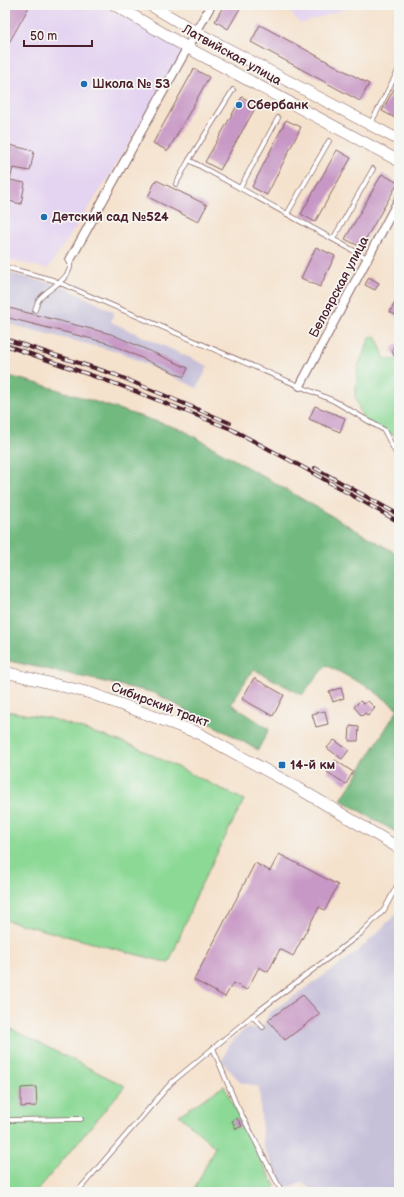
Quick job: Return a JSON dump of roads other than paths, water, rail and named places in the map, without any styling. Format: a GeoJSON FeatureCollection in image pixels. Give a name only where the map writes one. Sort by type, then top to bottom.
{"type":"FeatureCollection","features":[{"type":"Feature","properties":{"kind":"street","name":"Латвийская улица"},"geometry":{"type":"LineString","coordinates":[[115,5],[188,48],[399,162]]}},
{"type":"Feature","properties":{"kind":"street","name":"Латвийская улица"},"geometry":{"type":"LineString","coordinates":[[150,5],[196,32],[399,140]]}},
{"type":"Feature","properties":{"kind":"street"},"geometry":{"type":"LineString","coordinates":[[70,260],[211,5]]}},
{"type":"Feature","properties":{"kind":"street","name":"Белоярская улица"},"geometry":{"type":"LineString","coordinates":[[300,386],[399,198]]}},
{"type":"Feature","properties":{"kind":"street","name":"Сибирский тракт"},"geometry":{"type":"LineString","coordinates":[[5,672],[90,693],[198,733],[293,785],[399,848]]}},
{"type":"Feature","properties":{"kind":"lane"},"geometry":{"type":"LineString","coordinates":[[370,125],[399,69]]}},
{"type":"Feature","properties":{"kind":"lane"},"geometry":{"type":"LineString","coordinates":[[176,184],[189,160],[233,90]]}},
{"type":"Feature","properties":{"kind":"lane"},"geometry":{"type":"LineString","coordinates":[[240,188],[278,118]]}},
{"type":"Feature","properties":{"kind":"lane"},"geometry":{"type":"LineString","coordinates":[[287,214],[329,141]]}},
{"type":"Feature","properties":{"kind":"lane"},"geometry":{"type":"LineString","coordinates":[[189,160],[368,258]]}},
{"type":"Feature","properties":{"kind":"lane"},"geometry":{"type":"LineString","coordinates":[[333,240],[373,169]]}},
{"type":"Feature","properties":{"kind":"lane"},"geometry":{"type":"LineString","coordinates":[[35,310],[39,300],[69,273],[71,266],[70,260]]}},
{"type":"Feature","properties":{"kind":"lane"},"geometry":{"type":"LineString","coordinates":[[5,267],[59,283],[334,401],[384,430],[399,459]]}},
{"type":"Feature","properties":{"kind":"lane"},"geometry":{"type":"LineString","coordinates":[[77,1192],[171,1083],[252,1016],[360,934],[384,910],[399,882]]}},
{"type":"Feature","properties":{"kind":"lane"},"geometry":{"type":"LineString","coordinates":[[252,1016],[263,1027]]}},
{"type":"Feature","properties":{"kind":"lane"},"geometry":{"type":"LineString","coordinates":[[213,1048],[236,1104],[282,1192]]}},
{"type":"Feature","properties":{"kind":"lane"},"geometry":{"type":"LineString","coordinates":[[5,1120],[81,1119]]}},
{"type":"Feature","properties":{"kind":"railway"},"geometry":{"type":"LineString","coordinates":[[5,339],[116,375],[230,423]]}},
{"type":"Feature","properties":{"kind":"railway"},"geometry":{"type":"LineString","coordinates":[[5,345],[119,385],[231,429],[306,469],[399,522]]}},
{"type":"Feature","properties":{"kind":"railway"},"geometry":{"type":"LineString","coordinates":[[315,468],[399,515]]}},
{"type":"Feature","properties":{"kind":"place","name":"Школа № 53"},"geometry":{"type":"Point","coordinates":[84,84]}},
{"type":"Feature","properties":{"kind":"place","name":"Сбербанк"},"geometry":{"type":"Point","coordinates":[239,105]}},
{"type":"Feature","properties":{"kind":"place","name":"Детский сад №524"},"geometry":{"type":"Point","coordinates":[44,217]}},
{"type":"Feature","properties":{"kind":"place","name":"14-й км"},"geometry":{"type":"Point","coordinates":[282,765]}}]}
